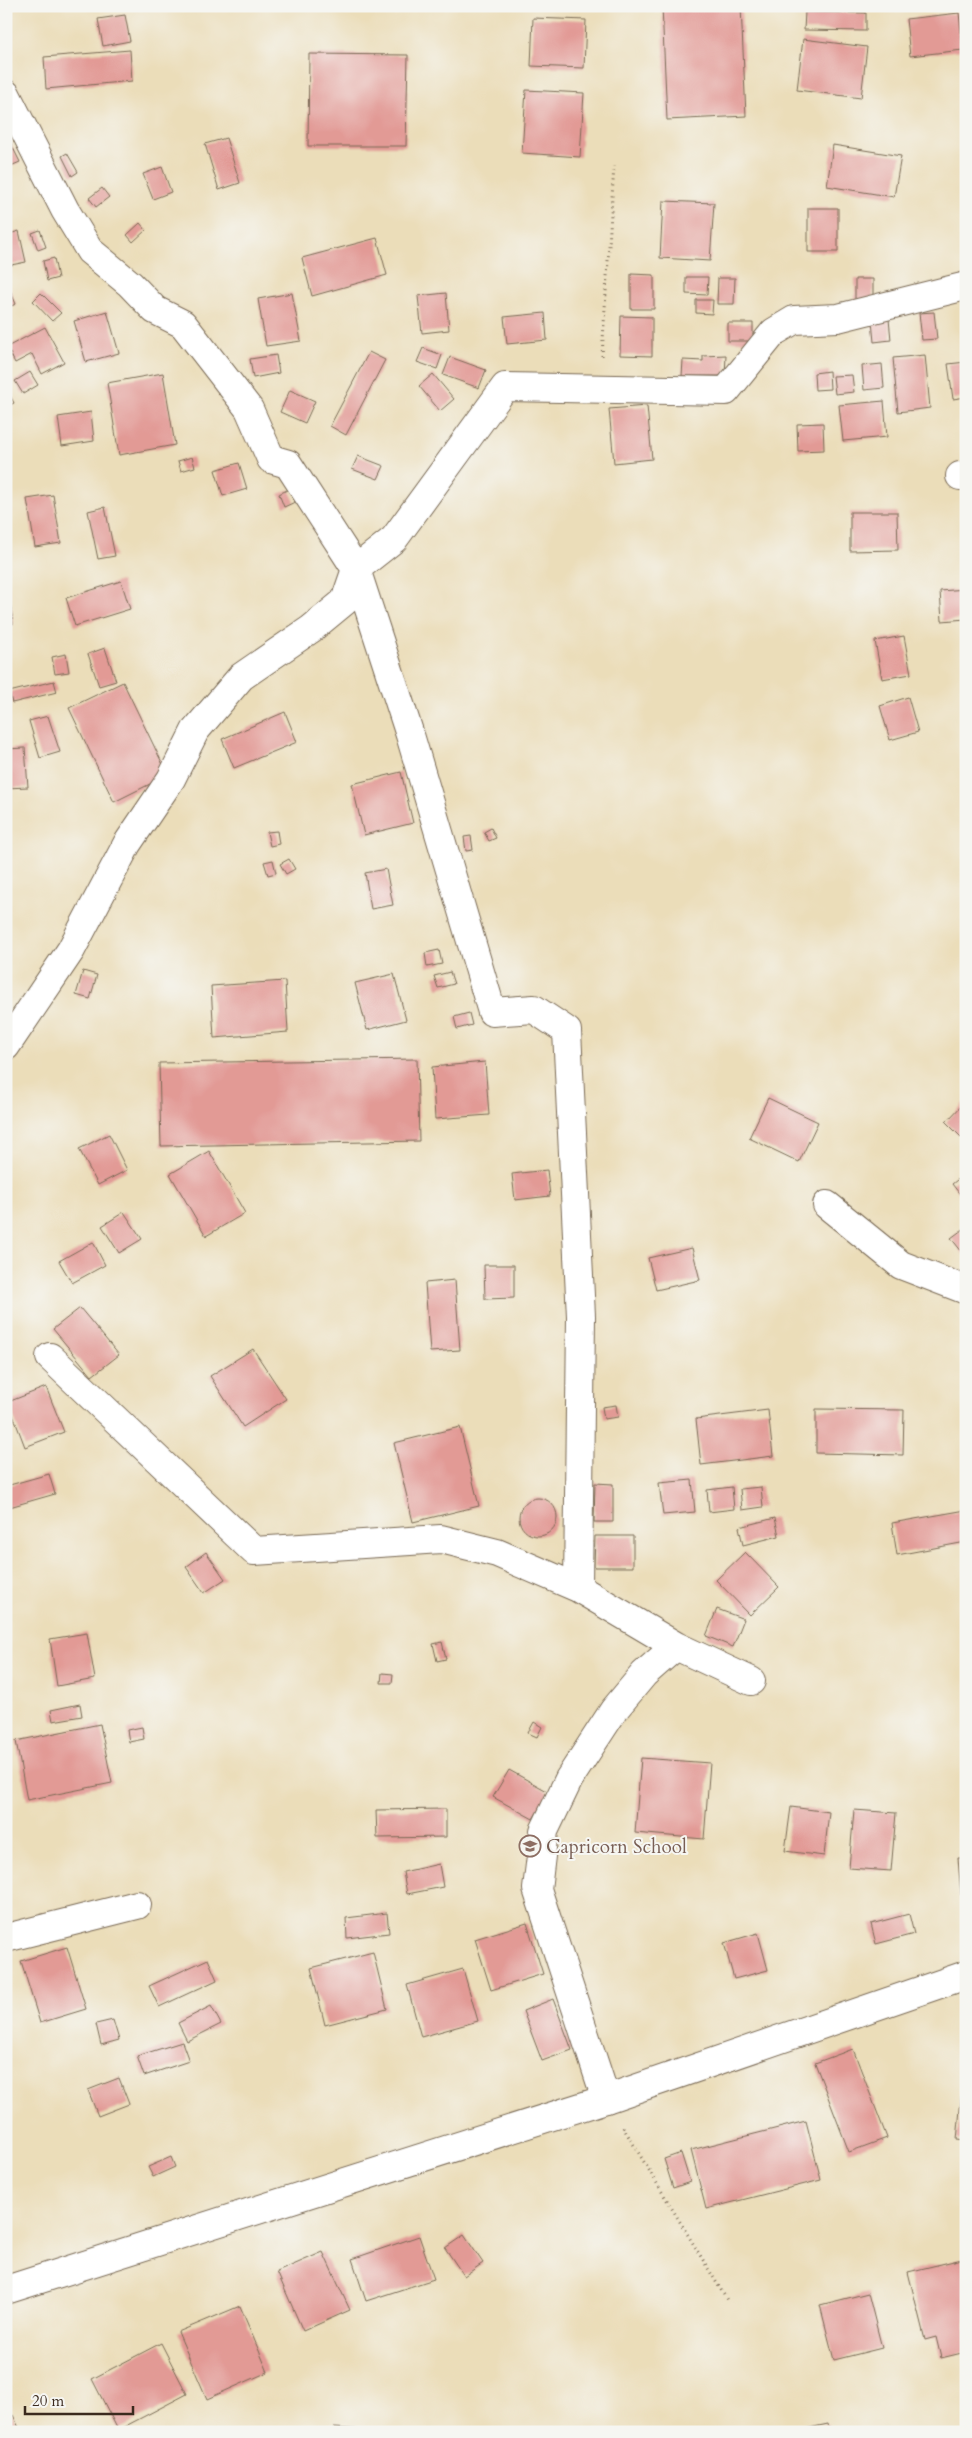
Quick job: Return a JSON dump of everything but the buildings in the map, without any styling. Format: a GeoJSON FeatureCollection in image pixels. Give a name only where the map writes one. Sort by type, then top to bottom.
{"type":"FeatureCollection","features":[{"type":"Feature","properties":{"kind":"street"},"geometry":{"type":"LineString","coordinates":[[6,94],[65,210],[90,251],[130,284],[155,310],[183,324],[249,409],[271,459],[288,464],[356,569],[410,735],[492,1012],[534,1009],[567,1031],[581,1316],[578,1588]]}},
{"type":"Feature","properties":{"kind":"street"},"geometry":{"type":"LineString","coordinates":[[6,1046],[71,950],[127,844],[171,778],[194,731],[241,677],[311,629],[345,601],[356,569],[394,539],[505,387],[726,391],[774,332],[794,320],[838,318],[966,286]]}},
{"type":"Feature","properties":{"kind":"street"},"geometry":{"type":"LineString","coordinates":[[827,1205],[901,1265],[966,1290]]}},
{"type":"Feature","properties":{"kind":"street"},"geometry":{"type":"LineString","coordinates":[[50,1357],[254,1551],[441,1539],[497,1553],[578,1588],[676,1646],[751,1681]]}},
{"type":"Feature","properties":{"kind":"street"},"geometry":{"type":"LineString","coordinates":[[606,2099],[537,1889],[544,1831],[569,1780],[614,1710],[644,1674],[676,1646]]}},
{"type":"Feature","properties":{"kind":"street"},"geometry":{"type":"LineString","coordinates":[[6,1938],[137,1905]]}},
{"type":"Feature","properties":{"kind":"street"},"geometry":{"type":"LineString","coordinates":[[6,2290],[606,2099],[966,1975]]}},
{"type":"Feature","properties":{"kind":"path"},"geometry":{"type":"LineString","coordinates":[[600,389],[614,166]]}},
{"type":"Feature","properties":{"kind":"path"},"geometry":{"type":"LineString","coordinates":[[606,2099],[727,2300]]}},
{"type":"Feature","properties":{"kind":"place","name":"Capricorn School"},"geometry":{"type":"Point","coordinates":[530,1846]}}]}
